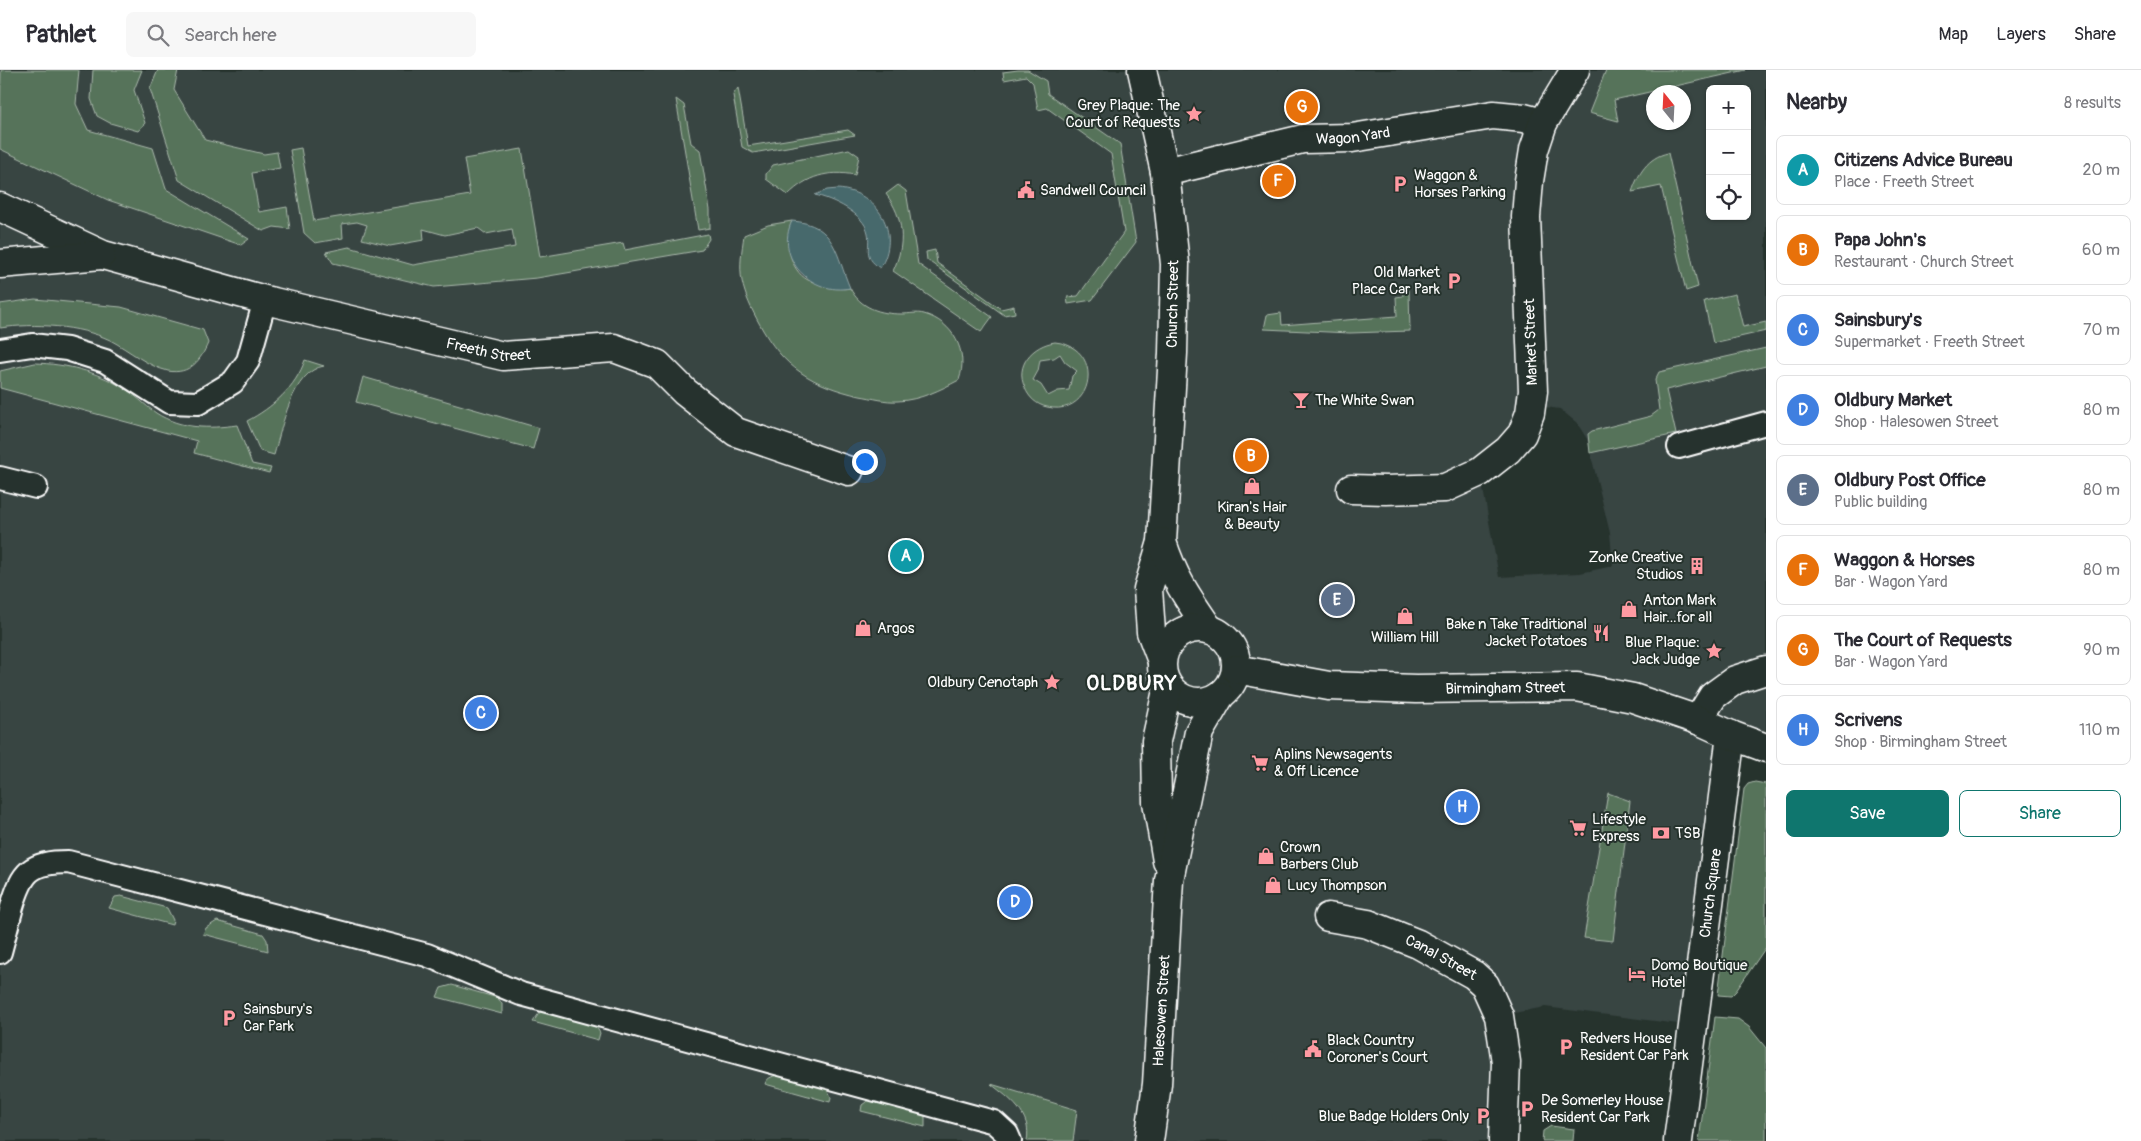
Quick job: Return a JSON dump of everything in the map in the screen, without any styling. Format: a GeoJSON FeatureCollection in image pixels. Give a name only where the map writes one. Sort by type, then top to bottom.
{"type":"FeatureCollection","features":[{"type":"Feature","properties":{"kind":"street","name":"Church Street"},"geometry":{"type":"LineString","coordinates":[[1142,70],[1166,172],[1175,264],[1162,542],[1148,588],[1151,632],[1165,673]]}},
{"type":"Feature","properties":{"kind":"street","name":"Market Street"},"geometry":{"type":"LineString","coordinates":[[1351,489],[1446,488],[1470,478],[1494,462],[1522,434],[1530,413],[1533,391],[1527,257],[1528,199],[1534,150],[1534,121],[1575,70]]}},
{"type":"Feature","properties":{"kind":"street","name":"Wagon Yard"},"geometry":{"type":"LineString","coordinates":[[1166,172],[1303,140],[1352,138],[1493,115],[1534,121]]}},
{"type":"Feature","properties":{"kind":"street","name":"Freeth Street"},"geometry":{"type":"LineString","coordinates":[[0,207],[102,255],[265,300],[503,356],[614,348],[657,364],[685,392],[736,432],[849,471]]}},
{"type":"Feature","properties":{"kind":"street","name":"Freeth Street"},"geometry":{"type":"LineString","coordinates":[[0,264],[102,255]]}},
{"type":"Feature","properties":{"kind":"street","name":"Church Street"},"geometry":{"type":"LineString","coordinates":[[1162,542],[1183,593],[1210,629],[1221,635],[1233,649],[1236,669]]}},
{"type":"Feature","properties":{"kind":"street"},"geometry":{"type":"LineString","coordinates":[[1210,629],[1200,627],[1182,632],[1165,648],[1165,673],[1180,698],[1193,701],[1212,700],[1220,696],[1232,682],[1236,669]]}},
{"type":"Feature","properties":{"kind":"street","name":"Birmingham Street"},"geometry":{"type":"LineString","coordinates":[[1236,669],[1329,686],[1416,689],[1577,688],[1633,698],[1698,720],[1766,748]]}},
{"type":"Feature","properties":{"kind":"street"},"geometry":{"type":"LineString","coordinates":[[1698,720],[1713,696],[1735,680],[1766,670]]}},
{"type":"Feature","properties":{"kind":"street","name":"Halesowen Street"},"geometry":{"type":"LineString","coordinates":[[1165,673],[1156,741],[1157,802],[1170,880]]}},
{"type":"Feature","properties":{"kind":"street","name":"Halesowen Street"},"geometry":{"type":"LineString","coordinates":[[1149,1141],[1157,1084],[1170,880],[1199,732],[1220,696]]}},
{"type":"Feature","properties":{"kind":"street","name":"Church Square"},"geometry":{"type":"LineString","coordinates":[[1678,1141],[1731,735]]}},
{"type":"Feature","properties":{"kind":"street","name":"Canal Street"},"geometry":{"type":"LineString","coordinates":[[1328,917],[1368,924],[1418,944],[1474,976],[1485,985],[1499,1016],[1506,1062],[1503,1141]]}},
{"type":"Feature","properties":{"kind":"lane"},"geometry":{"type":"LineString","coordinates":[[0,350],[32,345],[68,349],[105,361],[169,402],[198,403],[233,382],[248,361],[265,300]]}},
{"type":"Feature","properties":{"kind":"lane"},"geometry":{"type":"LineString","coordinates":[[1679,447],[1766,423]]}},
{"type":"Feature","properties":{"kind":"lane"},"geometry":{"type":"LineString","coordinates":[[0,478],[36,487]]}},
{"type":"Feature","properties":{"kind":"lane"},"geometry":{"type":"LineString","coordinates":[[0,952],[19,883],[27,873],[49,862],[68,862],[427,955],[521,994],[994,1122],[1007,1134],[1010,1141]]}},
{"type":"Feature","properties":{"kind":"shaded area"},"geometry":{"type":"Polygon","coordinates":[[[0,70],[1766,70],[1766,748],[1731,735],[1694,1026],[1545,1007],[1499,1016],[1503,1141],[0,1141],[0,70]],[[1531,405],[1480,472],[1499,577],[1580,573],[1613,566],[1610,533],[1587,439],[1577,423],[1560,409],[1531,405]]]}},
{"type":"Feature","properties":{"kind":"green space"},"geometry":{"type":"Polygon","coordinates":[[[1,70],[79,70],[76,104],[88,130],[153,148],[166,189],[249,239],[241,245],[108,200],[0,149],[1,70]]]}},
{"type":"Feature","properties":{"kind":"green space"},"geometry":{"type":"Polygon","coordinates":[[[93,70],[142,70],[134,90],[145,123],[138,131],[110,123],[97,116],[91,99],[93,70]]]}},
{"type":"Feature","properties":{"kind":"green space"},"geometry":{"type":"Polygon","coordinates":[[[158,70],[178,70],[174,90],[205,140],[264,154],[277,152],[280,168],[252,173],[259,212],[287,207],[290,229],[274,227],[263,231],[179,180],[150,89],[158,70]]]}},
{"type":"Feature","properties":{"kind":"green space"},"geometry":{"type":"Polygon","coordinates":[[[1028,70],[1046,81],[1048,94],[1120,144],[1136,242],[1092,300],[1068,304],[1067,297],[1078,296],[1124,232],[1111,154],[1047,108],[1038,110],[1033,83],[1026,76],[1004,80],[1003,72],[1028,70]]]}},
{"type":"Feature","properties":{"kind":"green space"},"geometry":{"type":"Polygon","coordinates":[[[1606,70],[1746,70],[1680,85],[1646,85],[1646,93],[1614,100],[1618,121],[1589,113],[1606,70]]]}},
{"type":"Feature","properties":{"kind":"green space"},"geometry":{"type":"Polygon","coordinates":[[[738,88],[748,146],[848,130],[855,135],[753,153],[742,147],[733,95],[738,88]]]}},
{"type":"Feature","properties":{"kind":"green space"},"geometry":{"type":"Polygon","coordinates":[[[676,99],[684,105],[691,143],[700,150],[710,210],[710,228],[698,230],[676,99]]]}},
{"type":"Feature","properties":{"kind":"green space"},"geometry":{"type":"Polygon","coordinates":[[[301,148],[314,221],[470,195],[464,159],[522,149],[540,257],[623,243],[625,250],[708,234],[709,239],[702,250],[537,278],[434,287],[333,263],[326,252],[349,247],[413,265],[515,247],[512,229],[486,234],[478,228],[445,235],[423,229],[424,240],[390,246],[362,239],[367,225],[357,222],[342,224],[343,238],[315,243],[304,233],[290,150],[301,148]]]}},
{"type":"Feature","properties":{"kind":"green space"},"geometry":{"type":"Polygon","coordinates":[[[849,149],[859,156],[855,175],[836,173],[818,176],[795,188],[788,195],[766,179],[766,174],[773,165],[849,149]]]}},
{"type":"Feature","properties":{"kind":"green space"},"geometry":{"type":"Polygon","coordinates":[[[1668,153],[1698,287],[1686,291],[1661,186],[1632,192],[1637,179],[1649,162],[1668,153]]]}},
{"type":"Feature","properties":{"kind":"green space"},"geometry":{"type":"Polygon","coordinates":[[[898,185],[906,191],[918,264],[992,317],[981,332],[893,271],[900,251],[901,231],[897,212],[886,194],[898,185]]]}},
{"type":"Feature","properties":{"kind":"green space"},"geometry":{"type":"Polygon","coordinates":[[[792,221],[788,236],[790,254],[796,269],[802,275],[815,283],[850,288],[854,295],[865,305],[879,311],[894,314],[921,313],[943,324],[950,331],[960,349],[962,369],[959,380],[922,397],[888,401],[843,392],[827,386],[813,380],[789,363],[768,339],[751,308],[743,287],[741,264],[744,235],[768,225],[792,221]]]}},
{"type":"Feature","properties":{"kind":"green space"},"geometry":{"type":"Polygon","coordinates":[[[935,250],[937,263],[1001,309],[1014,306],[1015,313],[1004,315],[927,260],[926,252],[935,250]]]}},
{"type":"Feature","properties":{"kind":"green space"},"geometry":{"type":"Polygon","coordinates":[[[1402,291],[1409,291],[1410,331],[1350,333],[1264,329],[1267,315],[1281,313],[1282,325],[1397,316],[1396,297],[1403,296],[1402,291]]]}},
{"type":"Feature","properties":{"kind":"green space"},"geometry":{"type":"Polygon","coordinates":[[[1735,294],[1743,327],[1766,322],[1766,331],[1713,343],[1704,301],[1735,294]]]}},
{"type":"Feature","properties":{"kind":"green space"},"geometry":{"type":"Polygon","coordinates":[[[35,299],[121,307],[203,330],[208,343],[194,365],[183,371],[176,372],[160,369],[110,340],[84,331],[56,326],[13,326],[0,328],[0,304],[35,299]]]}},
{"type":"Feature","properties":{"kind":"green space"},"geometry":{"type":"Polygon","coordinates":[[[1055,342],[1071,347],[1082,356],[1087,368],[1088,380],[1084,393],[1075,402],[1063,408],[1047,407],[1037,403],[1029,395],[1022,380],[1024,364],[1028,358],[1039,347],[1055,342]],[[1060,354],[1054,358],[1040,360],[1038,371],[1033,380],[1041,385],[1048,396],[1058,391],[1069,390],[1072,376],[1077,371],[1065,362],[1060,354]]]}},
{"type":"Feature","properties":{"kind":"green space"},"geometry":{"type":"Polygon","coordinates":[[[1766,348],[1766,366],[1666,390],[1676,434],[1590,453],[1588,434],[1592,431],[1651,416],[1659,410],[1655,380],[1659,372],[1766,348]]]}},
{"type":"Feature","properties":{"kind":"green space"},"geometry":{"type":"Polygon","coordinates":[[[305,360],[324,366],[313,370],[296,389],[285,416],[274,455],[260,451],[247,421],[265,410],[282,396],[296,379],[305,360]]]}},
{"type":"Feature","properties":{"kind":"green space"},"geometry":{"type":"Polygon","coordinates":[[[35,363],[69,367],[112,381],[127,390],[156,413],[175,422],[205,427],[237,425],[252,464],[271,468],[269,473],[194,453],[197,441],[0,388],[0,371],[35,363]]]}},
{"type":"Feature","properties":{"kind":"green space"},"geometry":{"type":"Polygon","coordinates":[[[363,377],[539,428],[533,449],[356,402],[363,377]]]}},
{"type":"Feature","properties":{"kind":"green space"},"geometry":{"type":"Polygon","coordinates":[[[1755,782],[1766,784],[1766,947],[1731,996],[1718,995],[1744,789],[1748,784],[1755,782]]]}},
{"type":"Feature","properties":{"kind":"green space"},"geometry":{"type":"Polygon","coordinates":[[[1608,793],[1630,801],[1613,941],[1584,938],[1608,793]]]}},
{"type":"Feature","properties":{"kind":"green space"},"geometry":{"type":"Polygon","coordinates":[[[121,896],[167,908],[173,920],[172,925],[109,908],[115,897],[121,896]]]}},
{"type":"Feature","properties":{"kind":"green space"},"geometry":{"type":"Polygon","coordinates":[[[217,921],[263,934],[267,940],[268,951],[203,934],[206,928],[217,921]]]}},
{"type":"Feature","properties":{"kind":"green space"},"geometry":{"type":"Polygon","coordinates":[[[452,985],[498,998],[502,1004],[502,1014],[437,997],[441,988],[452,985]]]}},
{"type":"Feature","properties":{"kind":"green space"},"geometry":{"type":"Polygon","coordinates":[[[546,1011],[593,1022],[600,1033],[598,1040],[533,1022],[540,1012],[546,1011]]]}},
{"type":"Feature","properties":{"kind":"green space"},"geometry":{"type":"Polygon","coordinates":[[[1715,1017],[1738,1019],[1749,1027],[1766,1048],[1766,1141],[1699,1141],[1715,1017]]]}},
{"type":"Feature","properties":{"kind":"green space"},"geometry":{"type":"Polygon","coordinates":[[[781,1074],[826,1086],[831,1097],[830,1102],[765,1084],[769,1078],[781,1074]]]}},
{"type":"Feature","properties":{"kind":"green space"},"geometry":{"type":"Polygon","coordinates":[[[991,1084],[1077,1110],[1073,1141],[1027,1141],[1028,1131],[1023,1115],[1005,1095],[991,1084]]]}},
{"type":"Feature","properties":{"kind":"green space"},"geometry":{"type":"Polygon","coordinates":[[[870,1099],[921,1111],[925,1115],[925,1127],[861,1111],[862,1105],[870,1099]]]}},
{"type":"Feature","properties":{"kind":"green space"},"geometry":{"type":"Polygon","coordinates":[[[1551,1126],[1574,1129],[1573,1141],[1542,1141],[1543,1131],[1551,1126]]]}},
{"type":"Feature","properties":{"kind":"water"},"geometry":{"type":"Polygon","coordinates":[[[838,189],[852,192],[865,198],[875,206],[882,216],[887,228],[888,241],[886,255],[880,268],[874,264],[869,256],[868,233],[860,219],[846,208],[815,195],[827,190],[838,189]]]}},
{"type":"Feature","properties":{"kind":"water"},"geometry":{"type":"Polygon","coordinates":[[[792,221],[807,223],[818,228],[826,235],[837,253],[850,288],[836,289],[822,286],[810,280],[800,271],[792,261],[788,248],[788,235],[792,221]]]}},
{"type":"Feature","properties":{"kind":"place","name":"The Court of Requests"},"geometry":{"type":"Point","coordinates":[1302,107]}},
{"type":"Feature","properties":{"kind":"place","name":"Grey Plaque: The Court of Requests"},"geometry":{"type":"Point","coordinates":[1194,114]}},
{"type":"Feature","properties":{"kind":"place","name":"Waggon & Horses"},"geometry":{"type":"Point","coordinates":[1278,181]}},
{"type":"Feature","properties":{"kind":"place","name":"Waggon & Horses Parking"},"geometry":{"type":"Point","coordinates":[1400,184]}},
{"type":"Feature","properties":{"kind":"place","name":"Sandwell Council"},"geometry":{"type":"Point","coordinates":[1026,190]}},
{"type":"Feature","properties":{"kind":"place","name":"Old Market Place Car Park"},"geometry":{"type":"Point","coordinates":[1454,281]}},
{"type":"Feature","properties":{"kind":"place","name":"The White Swan"},"geometry":{"type":"Point","coordinates":[1301,400]}},
{"type":"Feature","properties":{"kind":"place","name":"Papa John's"},"geometry":{"type":"Point","coordinates":[1251,456]}},
{"type":"Feature","properties":{"kind":"place","name":"Kiran's Hair & Beauty"},"geometry":{"type":"Point","coordinates":[1252,486]}},
{"type":"Feature","properties":{"kind":"place","name":"Citizens Advice Bureau"},"geometry":{"type":"Point","coordinates":[906,556]}},
{"type":"Feature","properties":{"kind":"place","name":"Zonke Creative Studios"},"geometry":{"type":"Point","coordinates":[1697,566]}},
{"type":"Feature","properties":{"kind":"place","name":"Oldbury Post Office"},"geometry":{"type":"Point","coordinates":[1337,600]}},
{"type":"Feature","properties":{"kind":"place","name":"Anton Mark Hair...for all"},"geometry":{"type":"Point","coordinates":[1629,609]}},
{"type":"Feature","properties":{"kind":"place","name":"William Hill"},"geometry":{"type":"Point","coordinates":[1405,616]}},
{"type":"Feature","properties":{"kind":"place","name":"Argos"},"geometry":{"type":"Point","coordinates":[863,628]}},
{"type":"Feature","properties":{"kind":"place","name":"Bake n Take Traditional Jacket Potatoes"},"geometry":{"type":"Point","coordinates":[1601,633]}},
{"type":"Feature","properties":{"kind":"place","name":"Blue Plaque: Jack Judge"},"geometry":{"type":"Point","coordinates":[1714,651]}},
{"type":"Feature","properties":{"kind":"place","name":"Oldbury Cenotaph"},"geometry":{"type":"Point","coordinates":[1052,682]}},
{"type":"Feature","properties":{"kind":"place","name":"Sainsbury's"},"geometry":{"type":"Point","coordinates":[481,713]}},
{"type":"Feature","properties":{"kind":"place","name":"Aplins Newsagents & Off Licence"},"geometry":{"type":"Point","coordinates":[1260,763]}},
{"type":"Feature","properties":{"kind":"place","name":"Scrivens"},"geometry":{"type":"Point","coordinates":[1462,807]}},
{"type":"Feature","properties":{"kind":"place","name":"Lifestyle Express"},"geometry":{"type":"Point","coordinates":[1578,828]}},
{"type":"Feature","properties":{"kind":"place","name":"TSB"},"geometry":{"type":"Point","coordinates":[1661,833]}},
{"type":"Feature","properties":{"kind":"place","name":"Crown Barbers Club"},"geometry":{"type":"Point","coordinates":[1266,856]}},
{"type":"Feature","properties":{"kind":"place","name":"Lucy Thompson"},"geometry":{"type":"Point","coordinates":[1273,885]}},
{"type":"Feature","properties":{"kind":"place","name":"Oldbury Market"},"geometry":{"type":"Point","coordinates":[1015,902]}},
{"type":"Feature","properties":{"kind":"place","name":"Domo Boutique Hotel"},"geometry":{"type":"Point","coordinates":[1637,974]}},
{"type":"Feature","properties":{"kind":"place","name":"Sainsbury's Car Park"},"geometry":{"type":"Point","coordinates":[229,1018]}},
{"type":"Feature","properties":{"kind":"place","name":"Redvers House Resident Car Park"},"geometry":{"type":"Point","coordinates":[1566,1047]}},
{"type":"Feature","properties":{"kind":"place","name":"Black Country Coroner's Court"},"geometry":{"type":"Point","coordinates":[1313,1049]}},
{"type":"Feature","properties":{"kind":"place","name":"De Somerley House Resident Car Park"},"geometry":{"type":"Point","coordinates":[1527,1109]}},
{"type":"Feature","properties":{"kind":"place","name":"Blue Badge Holders Only"},"geometry":{"type":"Point","coordinates":[1483,1116]}},
{"type":"Feature","properties":{"kind":"district","name":"OLDBURY"},"geometry":{"type":"Point","coordinates":[1132,683]}}]}
